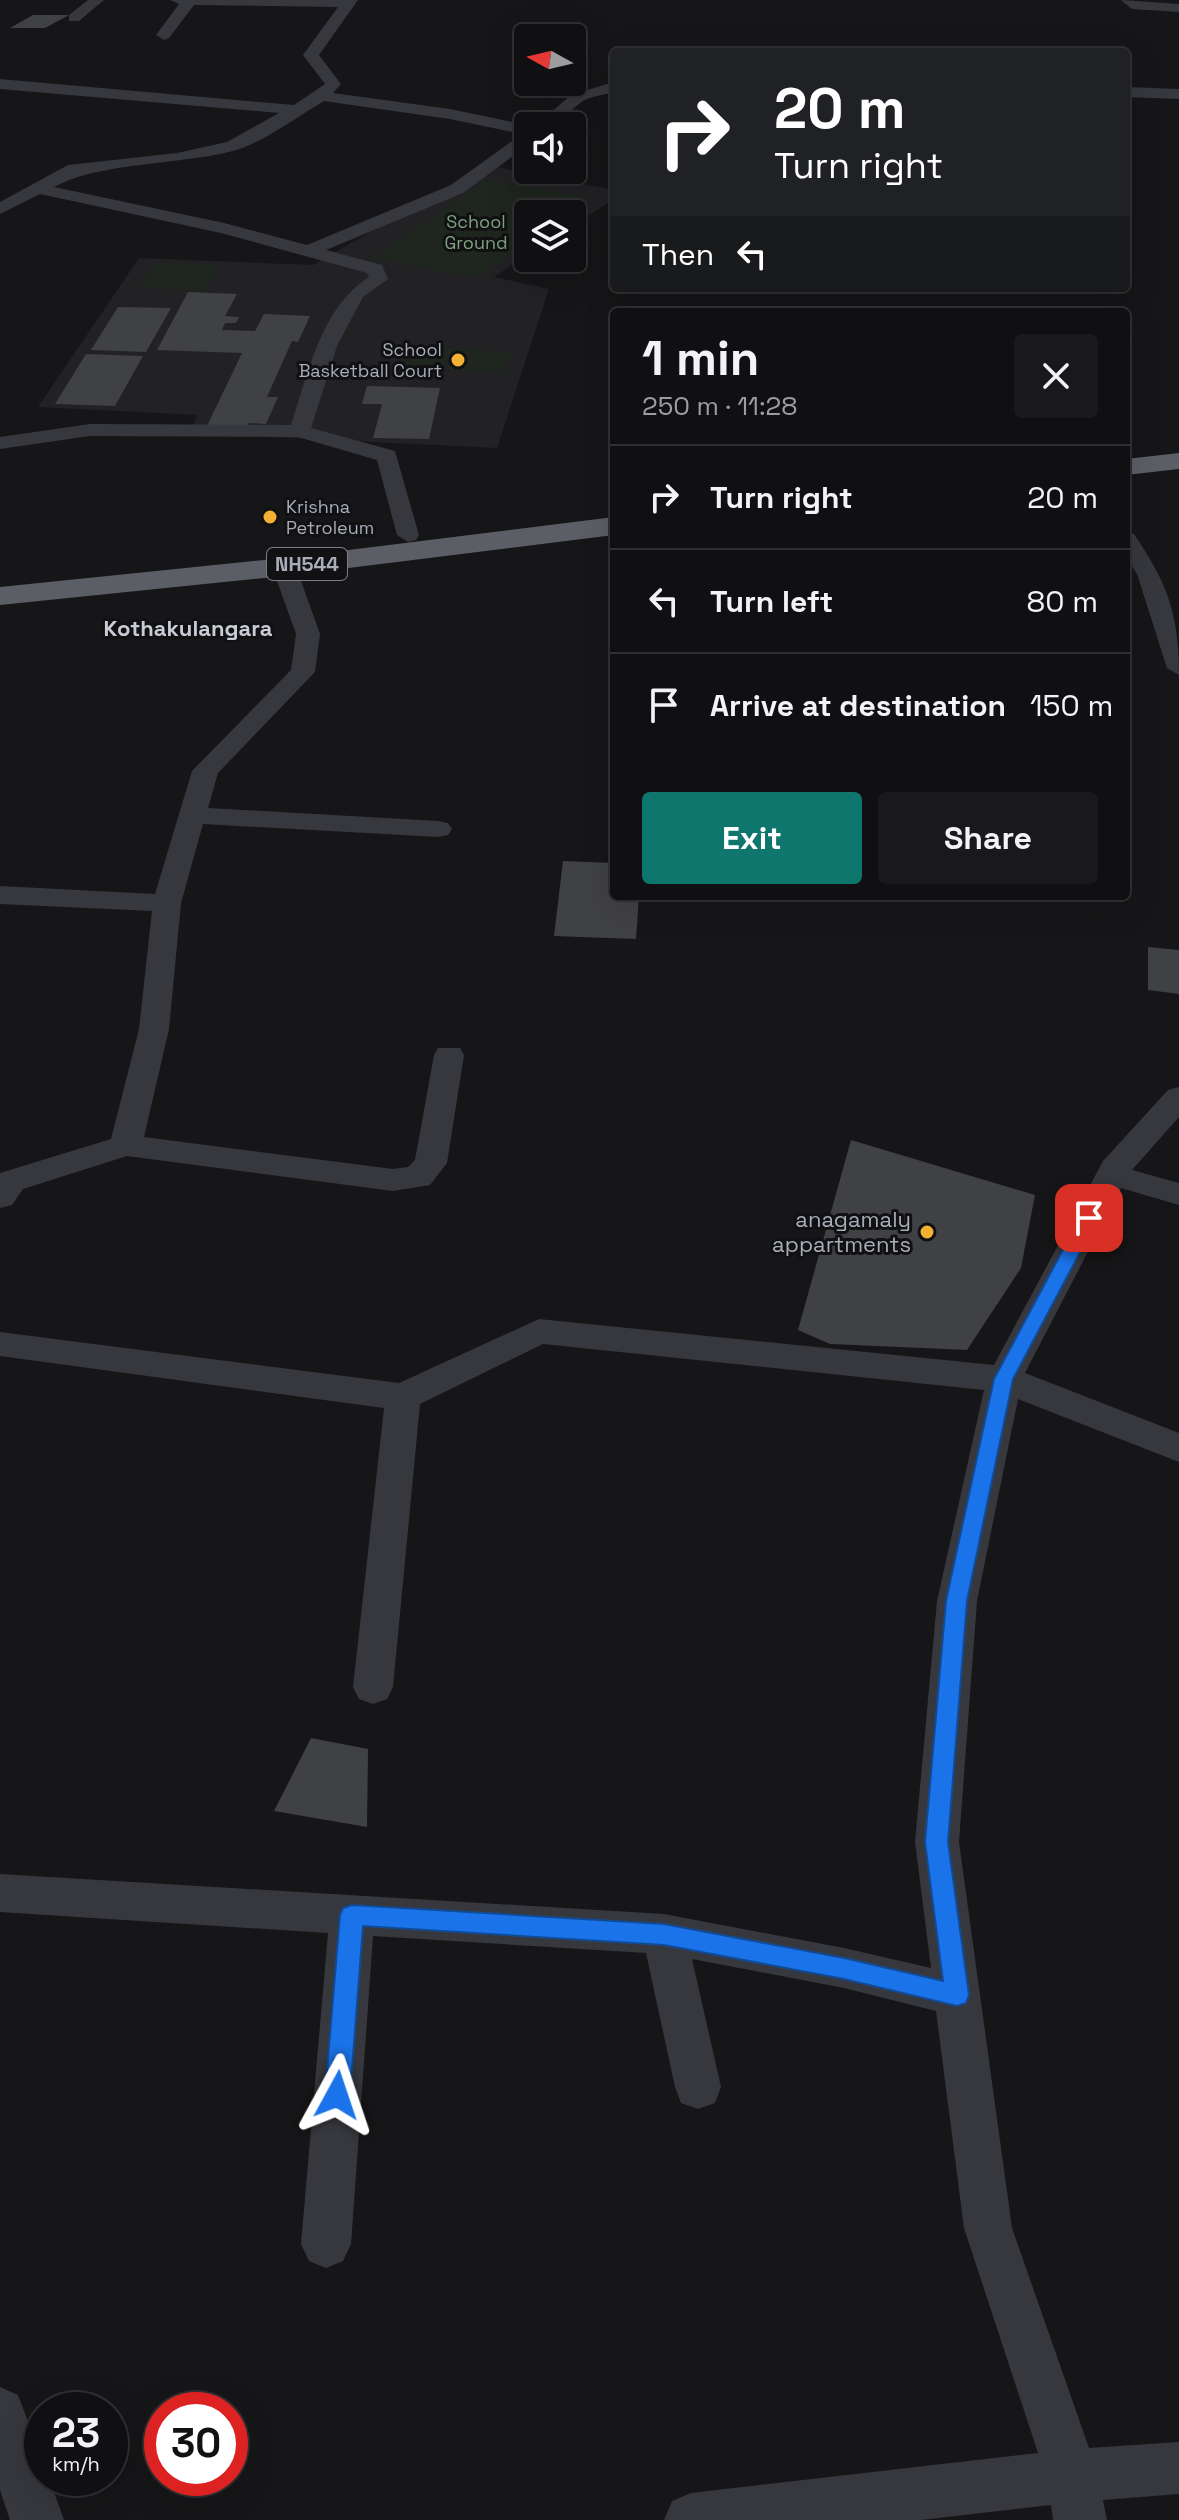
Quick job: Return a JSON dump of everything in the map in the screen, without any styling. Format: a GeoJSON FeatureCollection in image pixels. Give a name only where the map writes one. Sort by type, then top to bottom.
{"type":"FeatureCollection","features":[{"type":"Feature","properties":{"kind":"highway"},"geometry":{"type":"LineString","coordinates":[[1130,451],[1179,446]]}},
{"type":"Feature","properties":{"kind":"highway"},"geometry":{"type":"LineString","coordinates":[[1130,467],[1179,461]]}},
{"type":"Feature","properties":{"kind":"highway","name":"NH544"},"geometry":{"type":"LineString","coordinates":[[0,579],[610,511]]}},
{"type":"Feature","properties":{"kind":"highway","name":"NH544"},"geometry":{"type":"LineString","coordinates":[[0,596],[284,567],[610,526]]}},
{"type":"Feature","properties":{"kind":"street"},"geometry":{"type":"LineString","coordinates":[[74,18],[97,0]]}},
{"type":"Feature","properties":{"kind":"street"},"geometry":{"type":"LineString","coordinates":[[177,0],[350,2]]}},
{"type":"Feature","properties":{"kind":"street"},"geometry":{"type":"LineString","coordinates":[[1128,0],[1132,5],[1179,8]]}},
{"type":"Feature","properties":{"kind":"street"},"geometry":{"type":"LineString","coordinates":[[164,35],[189,1]]}},
{"type":"Feature","properties":{"kind":"street"},"geometry":{"type":"LineString","coordinates":[[0,209],[74,169],[177,158],[232,146],[299,110],[333,84],[311,55],[350,2]]}},
{"type":"Feature","properties":{"kind":"street"},"geometry":{"type":"LineString","coordinates":[[0,84],[299,110]]}},
{"type":"Feature","properties":{"kind":"street"},"geometry":{"type":"LineString","coordinates":[[565,112],[577,98],[610,88]]}},
{"type":"Feature","properties":{"kind":"street"},"geometry":{"type":"LineString","coordinates":[[1130,92],[1179,94]]}},
{"type":"Feature","properties":{"kind":"street"},"geometry":{"type":"LineString","coordinates":[[321,96],[450,114],[514,127]]}},
{"type":"Feature","properties":{"kind":"street"},"geometry":{"type":"LineString","coordinates":[[308,251],[457,189],[514,147]]}},
{"type":"Feature","properties":{"kind":"street"},"geometry":{"type":"LineString","coordinates":[[0,185],[224,228],[367,265],[379,274],[379,279],[355,294],[327,346],[299,431]]}},
{"type":"Feature","properties":{"kind":"street"},"geometry":{"type":"LineString","coordinates":[[0,443],[90,430],[299,431],[387,456],[408,535]]}},
{"type":"Feature","properties":{"kind":"street"},"geometry":{"type":"LineString","coordinates":[[1130,545],[1149,574],[1179,668]]}},
{"type":"Feature","properties":{"kind":"street"},"geometry":{"type":"LineString","coordinates":[[126,1145],[154,1029],[167,903],[205,771],[303,672],[308,634],[284,567]]}},
{"type":"Feature","properties":{"kind":"street"},"geometry":{"type":"LineString","coordinates":[[190,815],[438,829]]}},
{"type":"Feature","properties":{"kind":"street"},"geometry":{"type":"LineString","coordinates":[[0,895],[167,903]]}},
{"type":"Feature","properties":{"kind":"street"},"geometry":{"type":"LineString","coordinates":[[0,1197],[11,1181],[126,1145],[393,1180],[418,1177],[431,1163],[449,1055]]}},
{"type":"Feature","properties":{"kind":"street"},"geometry":{"type":"LineString","coordinates":[[1076,2498],[988,2228],[937,1842],[957,1601],[1004,1379],[1112,1175],[1179,1097]]}},
{"type":"Feature","properties":{"kind":"street"},"geometry":{"type":"LineString","coordinates":[[1112,1175],[1179,1194]]}},
{"type":"Feature","properties":{"kind":"street"},"geometry":{"type":"LineString","coordinates":[[0,1344],[403,1397],[539,1331],[1004,1379],[1179,1448]]}},
{"type":"Feature","properties":{"kind":"street"},"geometry":{"type":"LineString","coordinates":[[373,1687],[403,1397]]}},
{"type":"Feature","properties":{"kind":"street"},"geometry":{"type":"LineString","coordinates":[[0,1893],[664,1934],[844,1968],[957,1995]]}},
{"type":"Feature","properties":{"kind":"street"},"geometry":{"type":"LineString","coordinates":[[326,2244],[352,1915]]}},
{"type":"Feature","properties":{"kind":"street"},"geometry":{"type":"LineString","coordinates":[[664,1934],[698,2087]]}},
{"type":"Feature","properties":{"kind":"street"},"geometry":{"type":"LineString","coordinates":[[0,2413],[37,2520]]}},
{"type":"Feature","properties":{"kind":"street"},"geometry":{"type":"LineString","coordinates":[[691,2520],[1076,2498],[1179,2468]]}},
{"type":"Feature","properties":{"kind":"shaded area"},"geometry":{"type":"Polygon","coordinates":[[[486,165],[514,170],[514,184],[583,184],[610,189],[610,202],[586,217],[586,200],[514,200],[514,263],[494,277],[549,289],[497,448],[189,433],[198,415],[38,407],[139,258],[313,265],[486,165]]]}},
{"type":"Feature","properties":{"kind":"green space","name":"School Ground"},"geometry":{"type":"Polygon","coordinates":[[[488,180],[588,197],[584,200],[514,200],[514,250],[477,278],[372,258],[488,180]]]}},
{"type":"Feature","properties":{"kind":"green space"},"geometry":{"type":"Polygon","coordinates":[[[159,262],[221,265],[203,291],[139,287],[159,262]]]}},
{"type":"Feature","properties":{"kind":"green space","name":"School Basketball Court"},"geometry":{"type":"Polygon","coordinates":[[[413,346],[512,352],[504,373],[403,368],[413,346]]]}},
{"type":"Feature","properties":{"kind":"building"},"geometry":{"type":"Polygon","coordinates":[[[33,15],[69,15],[45,28],[10,28],[33,15]]]}},
{"type":"Feature","properties":{"kind":"building"},"geometry":{"type":"Polygon","coordinates":[[[188,292],[237,294],[225,316],[239,317],[236,323],[225,323],[222,330],[255,331],[264,314],[310,316],[298,342],[292,341],[267,397],[278,397],[266,424],[249,423],[245,432],[207,426],[242,353],[157,350],[188,292]]]}},
{"type":"Feature","properties":{"kind":"building"},"geometry":{"type":"Polygon","coordinates":[[[118,307],[171,308],[146,352],[91,350],[118,307]]]}},
{"type":"Feature","properties":{"kind":"building"},"geometry":{"type":"Polygon","coordinates":[[[86,354],[143,356],[115,406],[55,404],[86,354]]]}},
{"type":"Feature","properties":{"kind":"building"},"geometry":{"type":"Polygon","coordinates":[[[367,386],[440,388],[429,439],[373,438],[382,404],[362,404],[367,386]]]}},
{"type":"Feature","properties":{"kind":"building"},"geometry":{"type":"Polygon","coordinates":[[[563,861],[610,863],[610,900],[639,900],[636,939],[554,936],[563,861]]]}},
{"type":"Feature","properties":{"kind":"building"},"geometry":{"type":"Polygon","coordinates":[[[1148,947],[1179,950],[1179,994],[1148,990],[1148,947]]]}},
{"type":"Feature","properties":{"kind":"building","name":"anagamaly appartments"},"geometry":{"type":"Polygon","coordinates":[[[851,1140],[1035,1195],[1021,1268],[967,1350],[830,1344],[798,1330],[851,1140]]]}},
{"type":"Feature","properties":{"kind":"building"},"geometry":{"type":"Polygon","coordinates":[[[311,1738],[368,1749],[367,1827],[274,1811],[311,1738]]]}},
{"type":"Feature","properties":{"kind":"place","name":"School Basketball Court"},"geometry":{"type":"Point","coordinates":[458,360]}},
{"type":"Feature","properties":{"kind":"place","name":"Krishna Petroleum"},"geometry":{"type":"Point","coordinates":[270,517]}},
{"type":"Feature","properties":{"kind":"place","name":"anagamaly appartments"},"geometry":{"type":"Point","coordinates":[927,1232]}},
{"type":"Feature","properties":{"kind":"district","name":"Kothakulangara"},"geometry":{"type":"Point","coordinates":[188,628]}},
{"type":"Feature","properties":{"kind":"route"},"geometry":{"type":"LineString","coordinates":[[337,2095],[352,1915],[664,1934],[844,1968],[957,1995],[937,1842],[957,1601],[1004,1379],[1089,1218]]}}]}
